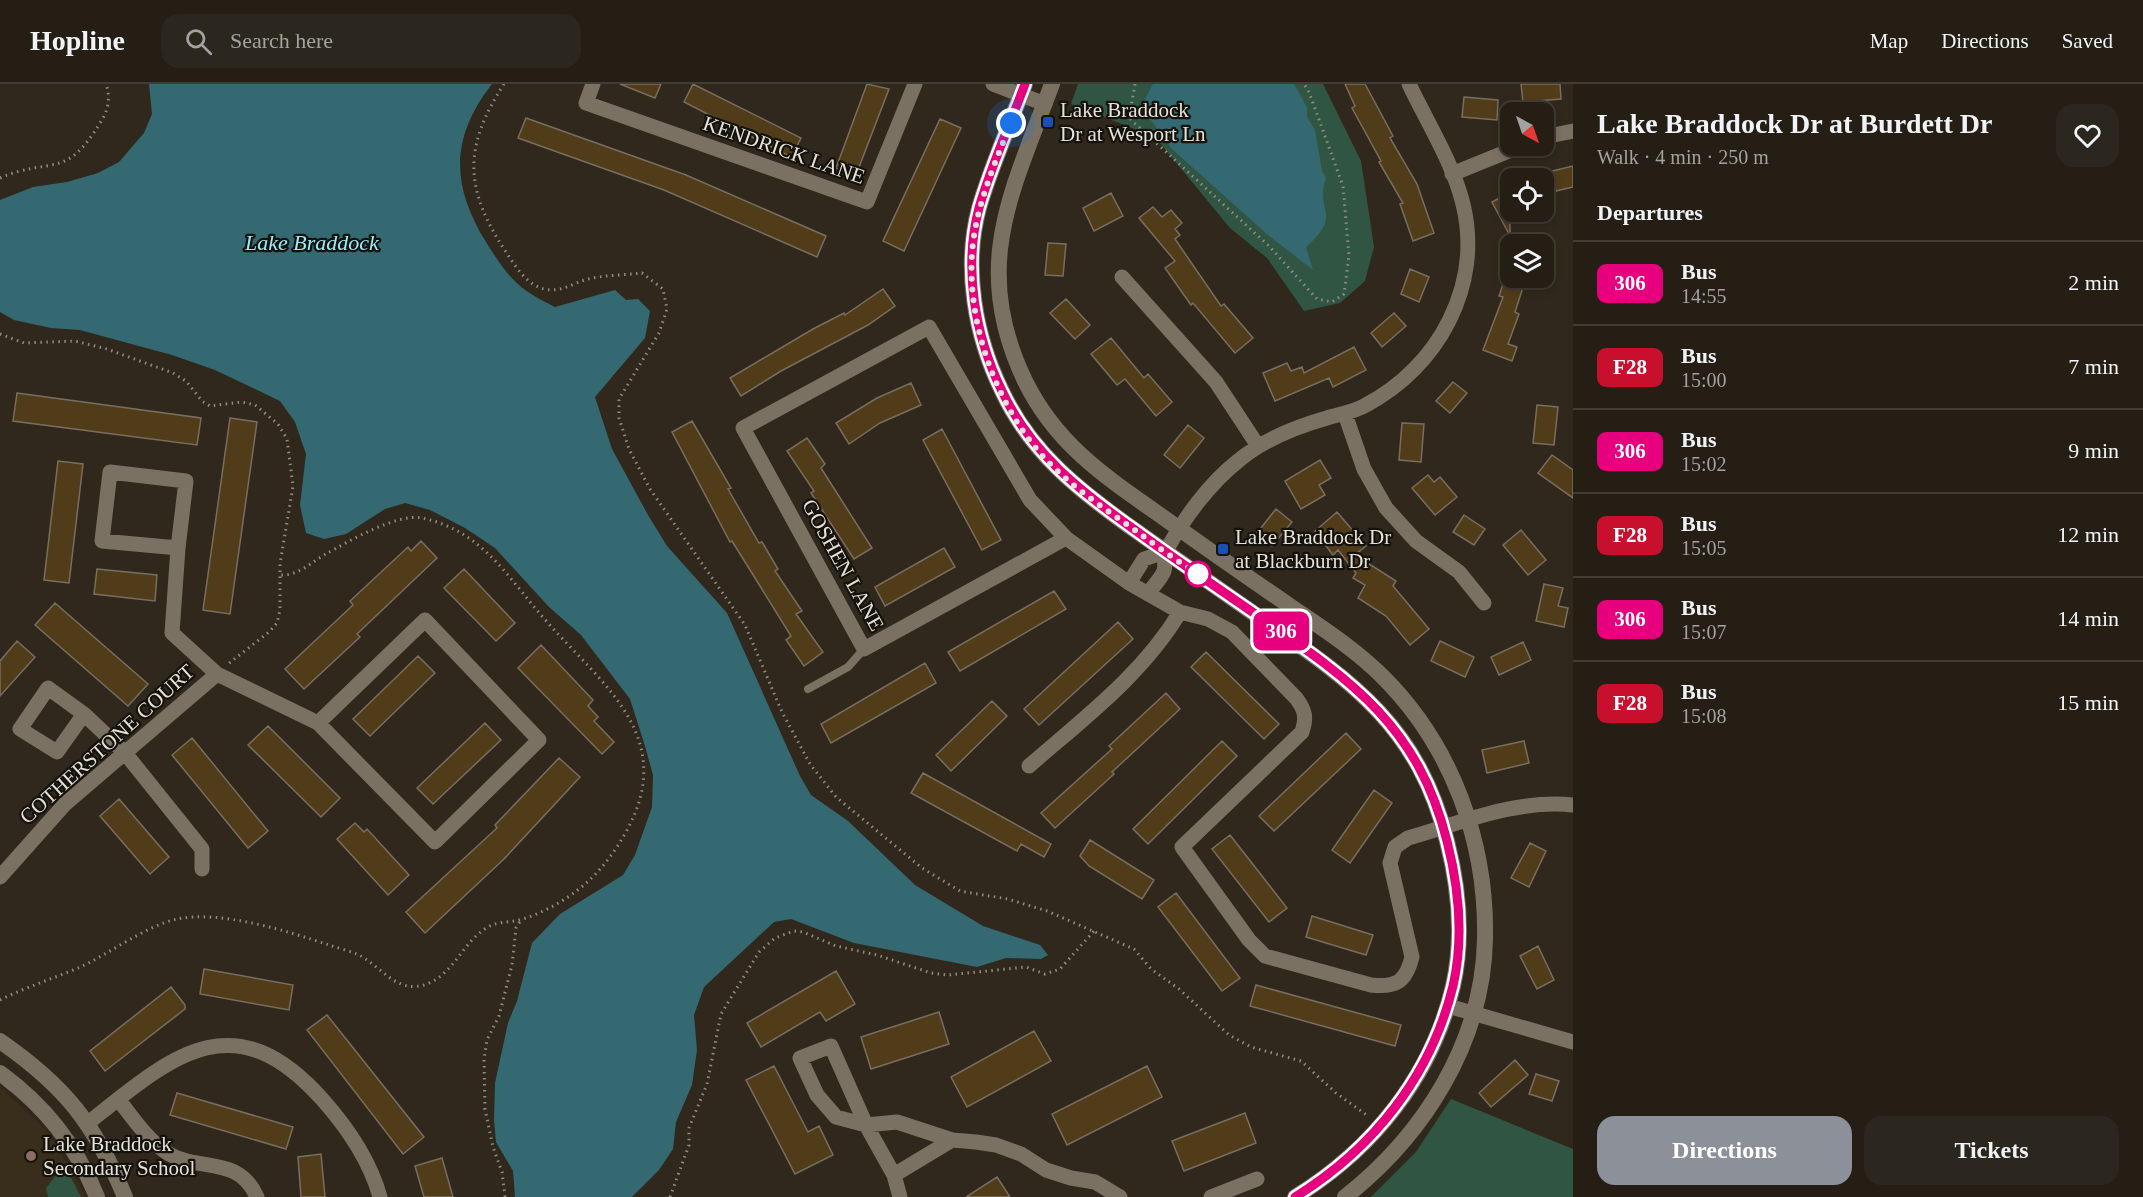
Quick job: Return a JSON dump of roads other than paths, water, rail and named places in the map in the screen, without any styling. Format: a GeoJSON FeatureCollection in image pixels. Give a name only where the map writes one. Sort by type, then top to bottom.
{"type":"FeatureCollection","features":[{"type":"Feature","properties":{"kind":"street","name":"KENDRICK LANE"},"geometry":{"type":"LineString","coordinates":[[593,84],[586,103],[867,202],[915,84]]}},
{"type":"Feature","properties":{"kind":"street"},"geometry":{"type":"LineString","coordinates":[[993,84],[1023,89],[1045,104]]}},
{"type":"Feature","properties":{"kind":"street"},"geometry":{"type":"LineString","coordinates":[[1052,84],[1013,187],[999,241],[999,293],[1004,323],[1014,354],[1038,404],[1052,426],[1091,466],[1332,635],[1382,676],[1405,700],[1436,743],[1469,820],[1483,885],[1485,920],[1485,955],[1473,1012],[1445,1082],[1426,1114],[1405,1141],[1366,1180],[1345,1197]]}},
{"type":"Feature","properties":{"kind":"street"},"geometry":{"type":"LineString","coordinates":[[1148,594],[1164,571],[1165,552],[1207,492],[1229,468],[1258,446],[1298,427],[1364,407],[1407,378],[1432,351],[1451,318],[1464,281],[1467,242],[1464,204],[1452,174],[1408,84]]}},
{"type":"Feature","properties":{"kind":"street"},"geometry":{"type":"LineString","coordinates":[[1023,89],[986,189],[973,238],[974,295],[979,330],[990,363],[1015,417],[1031,442],[1074,486],[1316,656],[1364,695],[1385,717],[1413,756],[1444,828],[1457,888],[1459,921],[1459,952],[1448,1006],[1421,1069],[1403,1098],[1381,1126],[1348,1160],[1295,1197]]}},
{"type":"Feature","properties":{"kind":"street"},"geometry":{"type":"LineString","coordinates":[[1554,135],[1573,131]]}},
{"type":"Feature","properties":{"kind":"street"},"geometry":{"type":"LineString","coordinates":[[1452,174],[1500,155]]}},
{"type":"Feature","properties":{"kind":"street"},"geometry":{"type":"LineString","coordinates":[[1122,277],[1216,382],[1258,446]]}},
{"type":"Feature","properties":{"kind":"street","name":"GOSHEN LANE"},"geometry":{"type":"LineString","coordinates":[[929,327],[1030,500],[1066,538],[864,649],[743,428],[929,327]]}},
{"type":"Feature","properties":{"kind":"street"},"geometry":{"type":"LineString","coordinates":[[1345,414],[1364,469],[1386,508],[1416,541],[1459,572],[1484,603]]}},
{"type":"Feature","properties":{"kind":"street"},"geometry":{"type":"LineString","coordinates":[[178,548],[102,541],[110,472],[186,481],[178,548],[172,633],[217,674]]}},
{"type":"Feature","properties":{"kind":"street"},"geometry":{"type":"LineString","coordinates":[[1066,538],[1128,583],[1180,612],[1208,619],[1232,632],[1304,708],[1306,721],[1302,732],[1182,847],[1249,940],[1265,956],[1371,985],[1387,987],[1398,983],[1408,971],[1413,957],[1390,863],[1395,847],[1408,838],[1512,807],[1546,804],[1573,805]]}},
{"type":"Feature","properties":{"kind":"street"},"geometry":{"type":"LineString","coordinates":[[1128,583],[1144,559],[1165,552]]}},
{"type":"Feature","properties":{"kind":"street"},"geometry":{"type":"LineString","coordinates":[[1029,766],[1097,707],[1148,657],[1162,642],[1180,612]]}},
{"type":"Feature","properties":{"kind":"street","name":"COTHERSTONE COURT"},"geometry":{"type":"LineString","coordinates":[[0,877],[43,826],[217,674],[318,723],[435,842],[539,740],[425,620],[318,723]]}},
{"type":"Feature","properties":{"kind":"street"},"geometry":{"type":"LineString","coordinates":[[84,714],[124,753],[202,849],[202,869]]}},
{"type":"Feature","properties":{"kind":"street"},"geometry":{"type":"LineString","coordinates":[[1448,1006],[1573,1042]]}},
{"type":"Feature","properties":{"kind":"street"},"geometry":{"type":"LineString","coordinates":[[0,1041],[58,1087],[88,1123],[108,1156],[125,1197]]}},
{"type":"Feature","properties":{"kind":"street"},"geometry":{"type":"LineString","coordinates":[[88,1123],[118,1099],[182,1056],[233,1045],[254,1048],[279,1060],[303,1079],[332,1111],[369,1165],[380,1197]]}},
{"type":"Feature","properties":{"kind":"street"},"geometry":{"type":"LineString","coordinates":[[900,1197],[894,1175],[866,1125],[831,1046],[800,1058],[825,1108],[846,1122],[866,1125],[897,1122],[952,1140],[996,1145],[1022,1154],[1046,1170],[1071,1178],[1095,1182],[1120,1197]]}},
{"type":"Feature","properties":{"kind":"street"},"geometry":{"type":"LineString","coordinates":[[0,1073],[39,1106],[55,1123],[85,1168],[97,1197]]}},
{"type":"Feature","properties":{"kind":"street"},"geometry":{"type":"LineString","coordinates":[[118,1099],[150,1139],[170,1155],[243,1176],[257,1197]]}},
{"type":"Feature","properties":{"kind":"street"},"geometry":{"type":"LineString","coordinates":[[894,1175],[952,1140]]}},
{"type":"Feature","properties":{"kind":"street"},"geometry":{"type":"LineString","coordinates":[[1211,1197],[1257,1179]]}},
{"type":"Feature","properties":{"kind":"lane"},"geometry":{"type":"LineString","coordinates":[[808,689],[848,668],[864,649]]}},
{"type":"Feature","properties":{"kind":"water","name":"Lake Braddock"},"geometry":{"type":"Polygon","coordinates":[[[149,84],[492,84],[468,123],[462,143],[461,181],[474,221],[514,281],[531,294],[555,307],[615,290],[626,300],[638,299],[650,311],[645,338],[595,397],[612,449],[667,546],[727,613],[800,776],[811,795],[848,821],[915,885],[983,926],[1040,945],[1048,955],[1041,959],[1006,958],[977,967],[854,943],[791,919],[774,922],[704,987],[694,1015],[697,1050],[692,1085],[676,1122],[673,1149],[659,1170],[632,1197],[515,1197],[513,1171],[496,1142],[494,1120],[495,1083],[508,1023],[517,1001],[532,943],[560,914],[623,875],[635,855],[652,807],[653,775],[630,699],[581,635],[549,607],[495,548],[465,528],[430,510],[405,503],[385,509],[346,534],[324,539],[306,533],[300,505],[306,454],[295,422],[280,401],[215,370],[172,355],[80,330],[51,328],[14,320],[0,312],[0,200],[33,187],[67,182],[98,173],[119,162],[144,133],[152,114],[149,84]]]}},
{"type":"Feature","properties":{"kind":"water"},"geometry":{"type":"Polygon","coordinates":[[[1153,84],[1294,84],[1307,107],[1307,117],[1315,130],[1322,171],[1326,178],[1323,198],[1326,219],[1317,236],[1306,247],[1313,270],[1268,235],[1172,149],[1145,112],[1143,103],[1153,84]]]}},
{"type":"Feature","properties":{"kind":"place","name":"Lake Braddock Dr at Wesport Ln"},"geometry":{"type":"Point","coordinates":[1048,122]}},
{"type":"Feature","properties":{"kind":"place","name":"Lake Braddock Dr at Blackburn Dr"},"geometry":{"type":"Point","coordinates":[1223,549]}},
{"type":"Feature","properties":{"kind":"place","name":"Lake Braddock Secondary School"},"geometry":{"type":"Point","coordinates":[31,1156]}}]}
